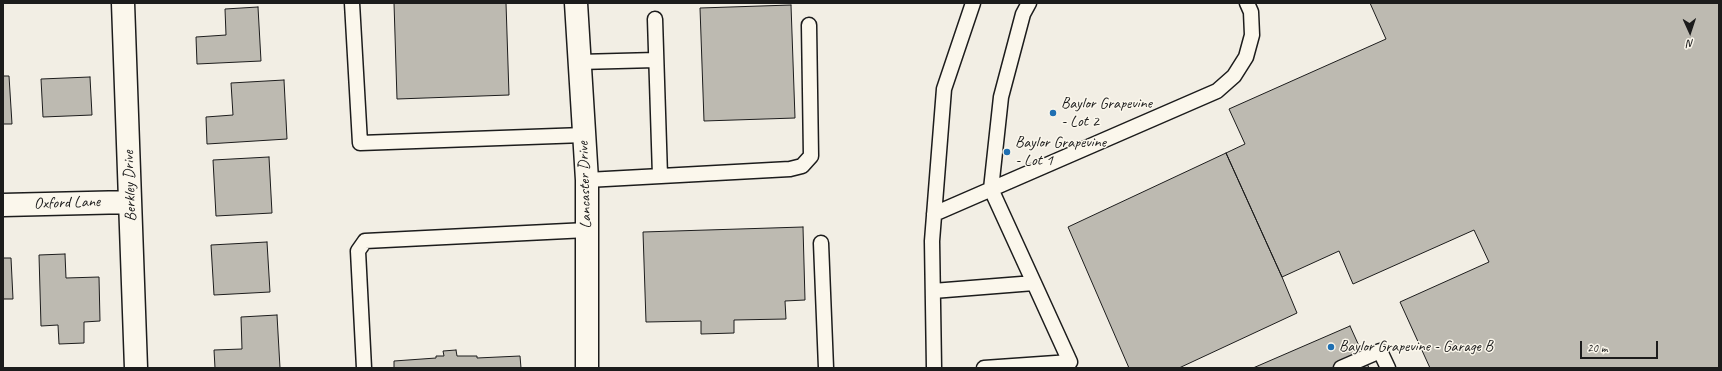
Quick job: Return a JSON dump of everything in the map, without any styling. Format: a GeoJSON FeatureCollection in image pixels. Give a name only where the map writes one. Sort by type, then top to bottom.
{"type":"FeatureCollection","features":[{"type":"Feature","properties":{"kind":"street","name":"Berkley Drive"},"geometry":{"type":"LineString","coordinates":[[124,3],[136,368]]}},
{"type":"Feature","properties":{"kind":"street","name":"Lancaster Drive"},"geometry":{"type":"LineString","coordinates":[[576,3],[587,180],[587,368]]}},
{"type":"Feature","properties":{"kind":"street","name":"Oxford Lane"},"geometry":{"type":"LineString","coordinates":[[3,205],[130,202]]}},
{"type":"Feature","properties":{"kind":"lane"},"geometry":{"type":"LineString","coordinates":[[352,3],[360,143],[584,134]]}},
{"type":"Feature","properties":{"kind":"lane"},"geometry":{"type":"LineString","coordinates":[[934,368],[932,241],[944,89],[973,3]]}},
{"type":"Feature","properties":{"kind":"lane"},"geometry":{"type":"LineString","coordinates":[[984,368],[1070,362],[991,189],[1001,97],[1023,14],[1029,3]]}},
{"type":"Feature","properties":{"kind":"lane"},"geometry":{"type":"LineString","coordinates":[[934,214],[1217,90],[1234,76],[1246,57],[1252,35],[1251,12],[1247,3]]}},
{"type":"Feature","properties":{"kind":"lane"},"geometry":{"type":"LineString","coordinates":[[655,19],[660,176]]}},
{"type":"Feature","properties":{"kind":"lane"},"geometry":{"type":"LineString","coordinates":[[587,180],[790,169],[802,166],[811,156],[809,25]]}},
{"type":"Feature","properties":{"kind":"lane"},"geometry":{"type":"LineString","coordinates":[[579,62],[656,60]]}},
{"type":"Feature","properties":{"kind":"lane"},"geometry":{"type":"LineString","coordinates":[[364,368],[358,251],[365,241],[587,230]]}},
{"type":"Feature","properties":{"kind":"lane"},"geometry":{"type":"LineString","coordinates":[[822,243],[826,368]]}},
{"type":"Feature","properties":{"kind":"lane"},"geometry":{"type":"LineString","coordinates":[[933,292],[1034,283]]}},
{"type":"Feature","properties":{"kind":"lane"},"geometry":{"type":"LineString","coordinates":[[1341,368],[1380,351],[1388,368]]}},
{"type":"Feature","properties":{"kind":"building"},"geometry":{"type":"Polygon","coordinates":[[[394,3],[506,3],[509,95],[397,99],[394,3]]]}},
{"type":"Feature","properties":{"kind":"building"},"geometry":{"type":"Polygon","coordinates":[[[1370,3],[1719,3],[1719,368],[1430,368],[1400,302],[1489,262],[1474,230],[1353,284],[1339,251],[1282,277],[1226,153],[1245,144],[1229,109],[1386,39],[1370,3]]]}},
{"type":"Feature","properties":{"kind":"building"},"geometry":{"type":"Polygon","coordinates":[[[791,5],[795,118],[704,121],[700,8],[791,5]]]}},
{"type":"Feature","properties":{"kind":"building"},"geometry":{"type":"Polygon","coordinates":[[[258,7],[261,61],[197,64],[196,37],[226,35],[225,9],[258,7]]]}},
{"type":"Feature","properties":{"kind":"building"},"geometry":{"type":"Polygon","coordinates":[[[3,76],[9,76],[12,124],[3,124],[3,76]]]}},
{"type":"Feature","properties":{"kind":"building"},"geometry":{"type":"Polygon","coordinates":[[[90,77],[92,115],[43,117],[41,79],[90,77]]]}},
{"type":"Feature","properties":{"kind":"building"},"geometry":{"type":"Polygon","coordinates":[[[284,80],[287,139],[207,144],[206,117],[233,115],[231,83],[284,80]]]}},
{"type":"Feature","properties":{"kind":"building"},"geometry":{"type":"Polygon","coordinates":[[[1226,153],[1297,313],[1179,368],[1129,368],[1068,227],[1226,153]]]}},
{"type":"Feature","properties":{"kind":"building"},"geometry":{"type":"Polygon","coordinates":[[[269,157],[272,213],[216,216],[213,160],[269,157]]]}},
{"type":"Feature","properties":{"kind":"building"},"geometry":{"type":"Polygon","coordinates":[[[803,227],[805,300],[785,301],[786,319],[734,320],[734,333],[701,334],[701,321],[646,322],[643,232],[803,227]]]}},
{"type":"Feature","properties":{"kind":"building"},"geometry":{"type":"Polygon","coordinates":[[[267,242],[270,292],[214,295],[211,245],[267,242]]]}},
{"type":"Feature","properties":{"kind":"building"},"geometry":{"type":"Polygon","coordinates":[[[65,254],[66,278],[99,277],[100,321],[84,322],[84,343],[59,344],[58,325],[41,326],[39,255],[65,254]]]}},
{"type":"Feature","properties":{"kind":"building"},"geometry":{"type":"Polygon","coordinates":[[[3,258],[11,258],[13,299],[3,299],[3,258]]]}},
{"type":"Feature","properties":{"kind":"building"},"geometry":{"type":"Polygon","coordinates":[[[277,315],[280,368],[215,368],[214,350],[242,349],[241,317],[277,315]]]}},
{"type":"Feature","properties":{"kind":"building","name":"Baylor Grapevine - Garage B"},"geometry":{"type":"Polygon","coordinates":[[[1350,326],[1369,368],[1253,368],[1350,326]]]}},
{"type":"Feature","properties":{"kind":"building"},"geometry":{"type":"Polygon","coordinates":[[[456,350],[457,356],[477,356],[477,358],[520,356],[521,368],[394,368],[394,361],[436,358],[436,356],[444,356],[443,351],[456,350]]]}},
{"type":"Feature","properties":{"kind":"place","name":"Baylor Grapevine - Lot 2"},"geometry":{"type":"Point","coordinates":[1053,113]}},
{"type":"Feature","properties":{"kind":"place","name":"Baylor Grapevine - Lot 1"},"geometry":{"type":"Point","coordinates":[1007,152]}},
{"type":"Feature","properties":{"kind":"place","name":"Baylor Grapevine - Garage B"},"geometry":{"type":"Point","coordinates":[1331,347]}}]}
